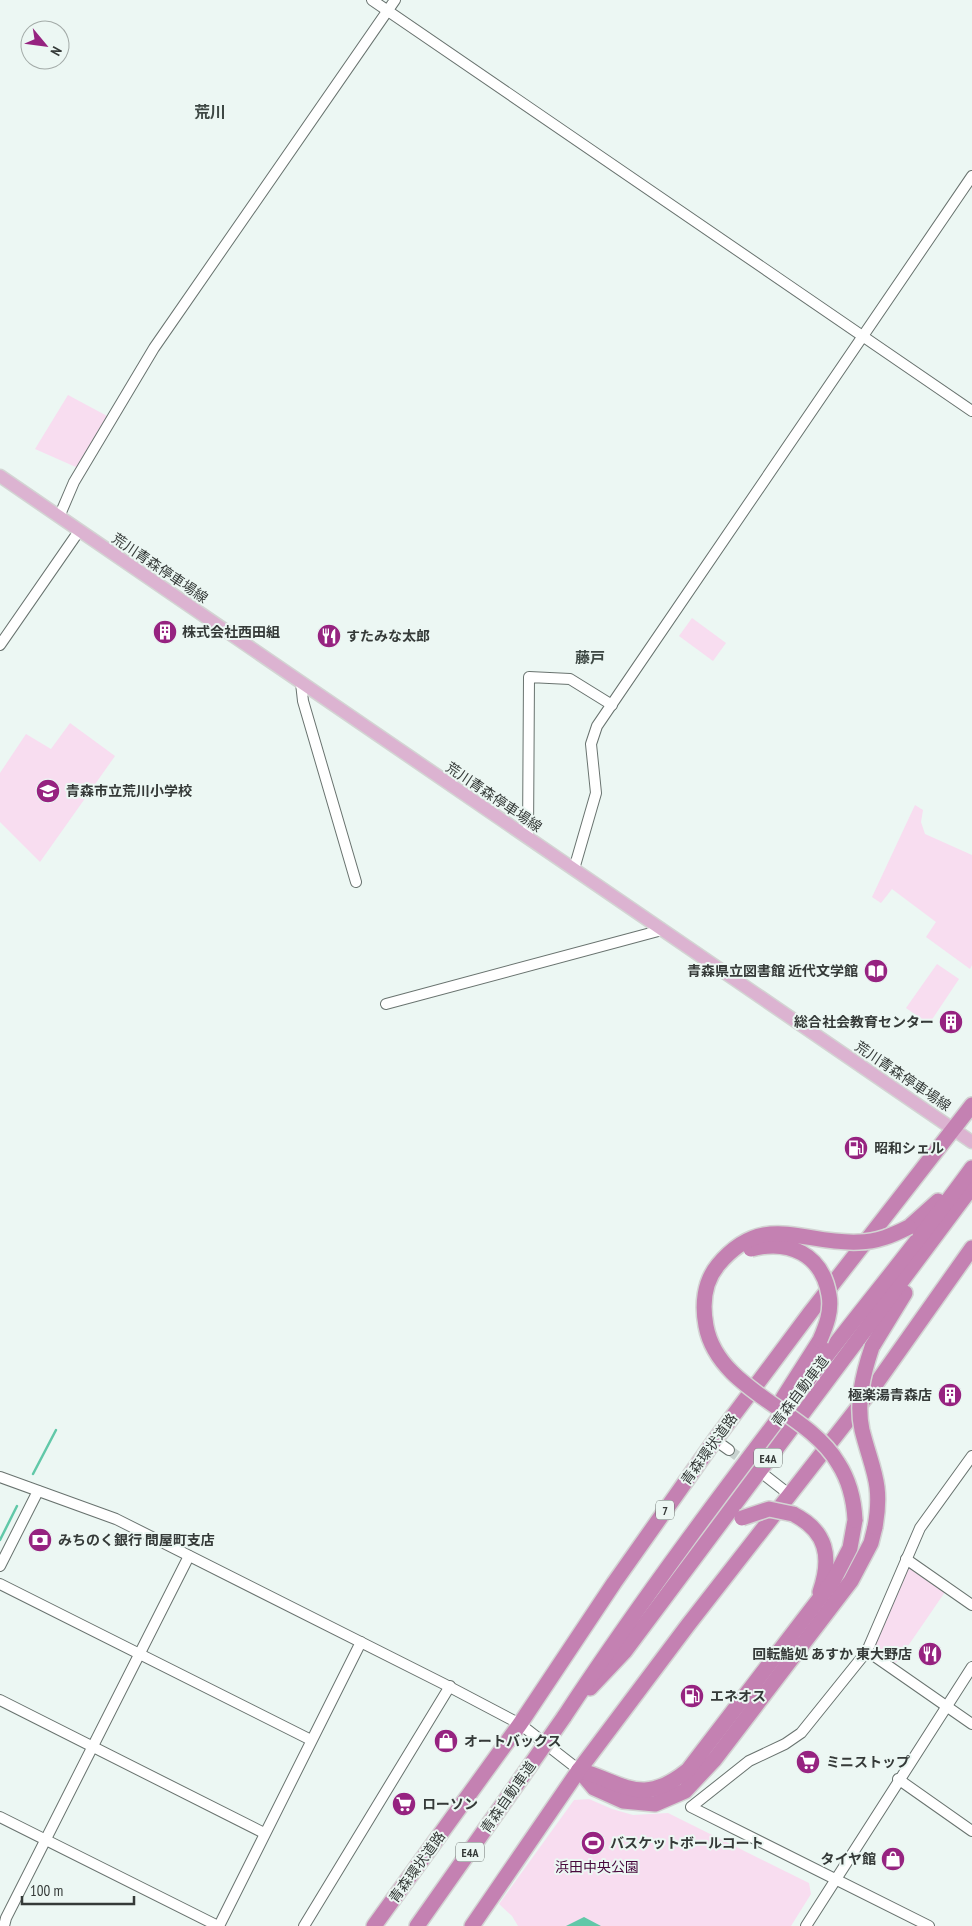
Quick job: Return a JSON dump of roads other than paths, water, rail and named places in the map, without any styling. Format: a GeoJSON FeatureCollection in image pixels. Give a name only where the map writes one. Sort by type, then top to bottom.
{"type":"FeatureCollection","features":[{"type":"Feature","properties":{"kind":"highway","name":"青森環状道路"},"geometry":{"type":"LineString","coordinates":[[374,1926],[520,1724],[614,1583],[715,1440],[810,1313],[972,1104]]}},
{"type":"Feature","properties":{"kind":"highway"},"geometry":{"type":"LineString","coordinates":[[579,1770],[601,1777],[624,1788],[637,1790],[650,1790],[675,1781],[699,1757],[833,1581],[844,1562],[853,1536],[878,1510],[877,1483],[862,1428],[860,1400],[863,1373],[872,1347],[966,1190],[972,1159]]}},
{"type":"Feature","properties":{"kind":"highway","name":"青森自動車道"},"geometry":{"type":"LineString","coordinates":[[418,1926],[564,1717],[625,1651],[689,1551],[817,1368],[966,1190],[972,1168]]}},
{"type":"Feature","properties":{"kind":"highway"},"geometry":{"type":"LineString","coordinates":[[864,1523],[848,1480],[838,1461],[804,1427],[741,1380],[722,1360],[706,1330],[704,1298],[708,1282],[715,1268],[738,1245],[753,1238],[784,1233],[844,1242],[884,1238],[909,1226],[934,1206],[966,1190]]}},
{"type":"Feature","properties":{"kind":"highway"},"geometry":{"type":"LineString","coordinates":[[579,1770],[594,1788],[623,1802],[655,1804],[684,1791],[715,1760],[821,1619],[856,1555],[864,1523],[862,1498],[856,1478],[845,1456],[811,1422],[735,1363],[717,1337],[712,1316],[713,1294],[727,1266],[751,1248],[779,1244],[792,1248],[807,1256],[817,1267],[829,1296],[827,1323],[820,1340],[689,1551]]}},
{"type":"Feature","properties":{"kind":"highway"},"geometry":{"type":"LineString","coordinates":[[472,1926],[579,1770],[873,1388],[972,1248]]}},
{"type":"Feature","properties":{"kind":"highway"},"geometry":{"type":"LineString","coordinates":[[689,1551],[742,1518],[769,1509],[793,1514],[814,1528],[823,1540],[826,1576],[818,1600]]}},
{"type":"Feature","properties":{"kind":"main road","name":"荒川青森停車場線"},"geometry":{"type":"LineString","coordinates":[[0,476],[79,532],[972,1142]]}},
{"type":"Feature","properties":{"kind":"street"},"geometry":{"type":"LineString","coordinates":[[372,0],[972,411]]}},
{"type":"Feature","properties":{"kind":"street"},"geometry":{"type":"LineString","coordinates":[[59,517],[74,482],[154,348],[395,0]]}},
{"type":"Feature","properties":{"kind":"street"},"geometry":{"type":"LineString","coordinates":[[574,869],[596,793],[592,735],[972,176]]}},
{"type":"Feature","properties":{"kind":"street"},"geometry":{"type":"LineString","coordinates":[[0,646],[79,532]]}},
{"type":"Feature","properties":{"kind":"street"},"geometry":{"type":"LineString","coordinates":[[528,838],[529,677],[570,679],[612,705]]}},
{"type":"Feature","properties":{"kind":"street"},"geometry":{"type":"LineString","coordinates":[[300,683],[303,701],[356,882]]}},
{"type":"Feature","properties":{"kind":"street"},"geometry":{"type":"LineString","coordinates":[[386,1004],[662,930]]}},
{"type":"Feature","properties":{"kind":"street"},"geometry":{"type":"LineString","coordinates":[[715,1440],[729,1450]]}},
{"type":"Feature","properties":{"kind":"street"},"geometry":{"type":"LineString","coordinates":[[929,1926],[691,1807],[749,1761],[785,1744],[801,1733],[868,1651],[920,1528],[968,1471],[972,1456]]}},
{"type":"Feature","properties":{"kind":"street"},"geometry":{"type":"LineString","coordinates":[[0,1477],[116,1519],[450,1686],[520,1724],[579,1770]]}},
{"type":"Feature","properties":{"kind":"street"},"geometry":{"type":"LineString","coordinates":[[767,1478],[790,1495]]}},
{"type":"Feature","properties":{"kind":"street"},"geometry":{"type":"LineString","coordinates":[[0,1566],[38,1491]]}},
{"type":"Feature","properties":{"kind":"street"},"geometry":{"type":"LineString","coordinates":[[4,1926],[45,1840],[189,1556]]}},
{"type":"Feature","properties":{"kind":"street"},"geometry":{"type":"LineString","coordinates":[[906,1559],[972,1605]]}},
{"type":"Feature","properties":{"kind":"street"},"geometry":{"type":"LineString","coordinates":[[0,1584],[311,1740]]}},
{"type":"Feature","properties":{"kind":"street"},"geometry":{"type":"LineString","coordinates":[[0,1817],[218,1926],[361,1642]]}},
{"type":"Feature","properties":{"kind":"street"},"geometry":{"type":"LineString","coordinates":[[868,1651],[972,1724]]}},
{"type":"Feature","properties":{"kind":"street"},"geometry":{"type":"LineString","coordinates":[[806,1926],[898,1779],[972,1667]]}},
{"type":"Feature","properties":{"kind":"street"},"geometry":{"type":"LineString","coordinates":[[304,1926],[450,1686]]}},
{"type":"Feature","properties":{"kind":"street"},"geometry":{"type":"LineString","coordinates":[[0,1700],[264,1833]]}},
{"type":"Feature","properties":{"kind":"street"},"geometry":{"type":"LineString","coordinates":[[898,1779],[972,1830]]}},
{"type":"Feature","properties":{"kind":"waterway"},"geometry":{"type":"LineString","coordinates":[[33,1474],[56,1430]]}},
{"type":"Feature","properties":{"kind":"waterway"},"geometry":{"type":"LineString","coordinates":[[0,1540],[17,1506]]}},
{"type":"Feature","properties":{"kind":"tunnel"},"geometry":{"type":"LineString","coordinates":[[729,1450],[764,1475]]}},
{"type":"Feature","properties":{"kind":"place","name":"株式会社西田組"},"geometry":{"type":"Point","coordinates":[165,632]}},
{"type":"Feature","properties":{"kind":"place","name":"すたみな太郎"},"geometry":{"type":"Point","coordinates":[329,636]}},
{"type":"Feature","properties":{"kind":"place","name":"青森市立荒川小学校"},"geometry":{"type":"Point","coordinates":[48,791]}},
{"type":"Feature","properties":{"kind":"place","name":"青森県立図書館 近代文学館"},"geometry":{"type":"Point","coordinates":[876,971]}},
{"type":"Feature","properties":{"kind":"place","name":"総合社会教育センター"},"geometry":{"type":"Point","coordinates":[951,1022]}},
{"type":"Feature","properties":{"kind":"place","name":"昭和シェル"},"geometry":{"type":"Point","coordinates":[856,1148]}},
{"type":"Feature","properties":{"kind":"place","name":"極楽湯青森店"},"geometry":{"type":"Point","coordinates":[950,1395]}},
{"type":"Feature","properties":{"kind":"place","name":"みちのく銀行 問屋町支店"},"geometry":{"type":"Point","coordinates":[40,1540]}},
{"type":"Feature","properties":{"kind":"place","name":"回転鮨処 あすか 東大野店"},"geometry":{"type":"Point","coordinates":[930,1654]}},
{"type":"Feature","properties":{"kind":"place","name":"エネオス"},"geometry":{"type":"Point","coordinates":[692,1696]}},
{"type":"Feature","properties":{"kind":"place","name":"オートバックス"},"geometry":{"type":"Point","coordinates":[446,1741]}},
{"type":"Feature","properties":{"kind":"place","name":"ミニストップ"},"geometry":{"type":"Point","coordinates":[808,1762]}},
{"type":"Feature","properties":{"kind":"place","name":"ローソン"},"geometry":{"type":"Point","coordinates":[404,1804]}},
{"type":"Feature","properties":{"kind":"place","name":"バスケットボールコート"},"geometry":{"type":"Point","coordinates":[593,1843]}},
{"type":"Feature","properties":{"kind":"place","name":"タイヤ館"},"geometry":{"type":"Point","coordinates":[893,1859]}},
{"type":"Feature","properties":{"kind":"district","name":"荒川"},"geometry":{"type":"Point","coordinates":[210,112]}},
{"type":"Feature","properties":{"kind":"district","name":"藤戸"},"geometry":{"type":"Point","coordinates":[590,657]}},
{"type":"Feature","properties":{"kind":"park label","name":"浜田中央公園"},"geometry":{"type":"Point","coordinates":[597,1867]}}]}
